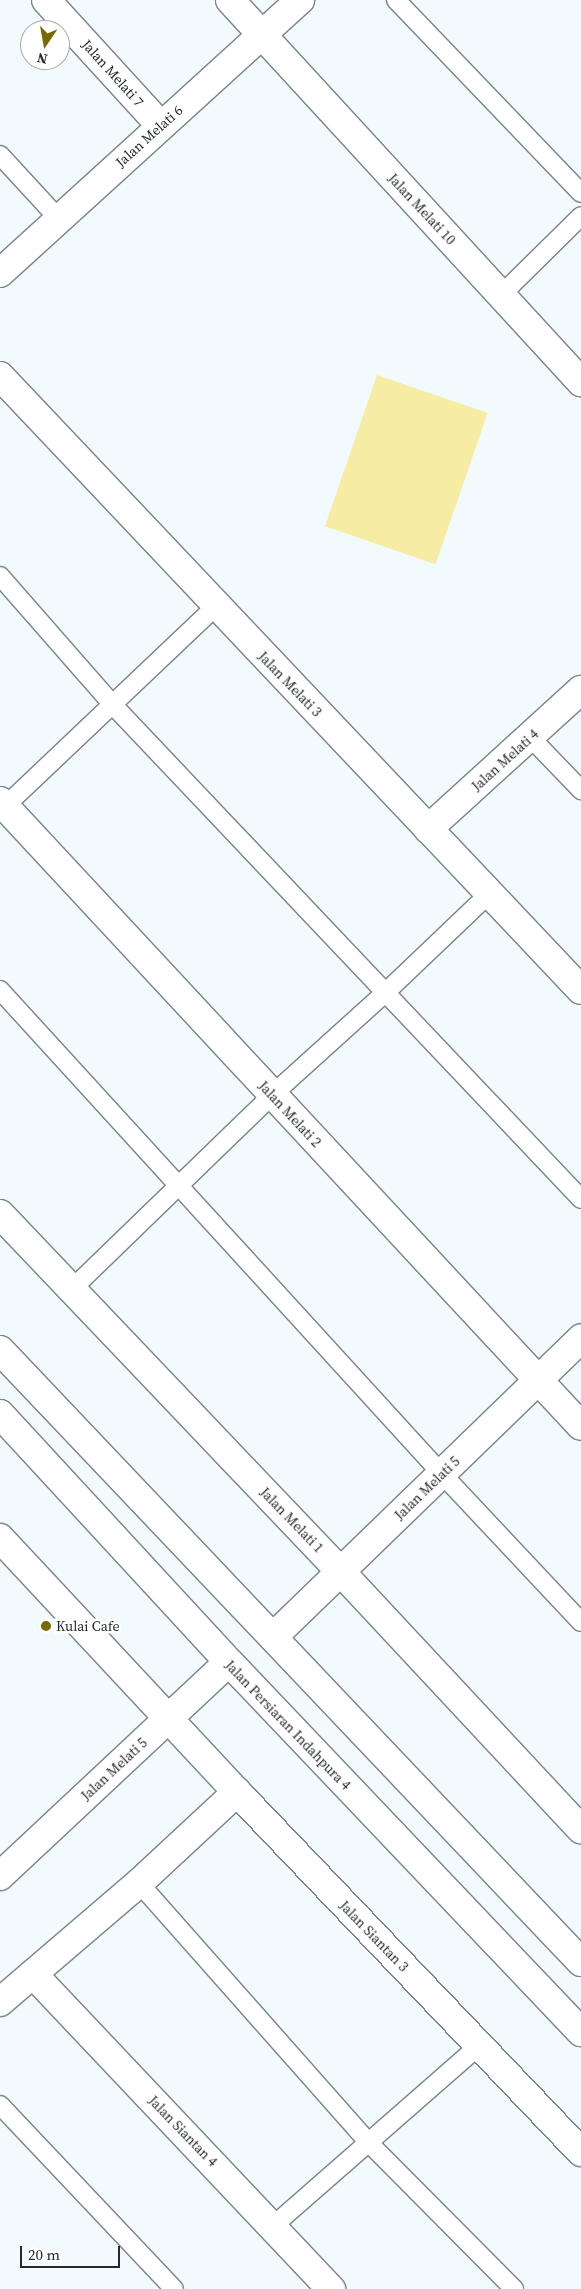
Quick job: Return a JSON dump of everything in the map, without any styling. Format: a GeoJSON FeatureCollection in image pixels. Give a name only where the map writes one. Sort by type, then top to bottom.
{"type":"FeatureCollection","features":[{"type":"Feature","properties":{"kind":"street","name":"Jalan Melati 7"},"geometry":{"type":"LineString","coordinates":[[46,0],[160,125]]}},
{"type":"Feature","properties":{"kind":"street","name":"Jalan Melati 10"},"geometry":{"type":"LineString","coordinates":[[230,0],[581,382]]}},
{"type":"Feature","properties":{"kind":"street","name":"Jalan Melati 6"},"geometry":{"type":"LineString","coordinates":[[0,273],[160,125],[300,0]]}},
{"type":"Feature","properties":{"kind":"street","name":"Jalan Melati 3"},"geometry":{"type":"LineString","coordinates":[[0,376],[581,990]]}},
{"type":"Feature","properties":{"kind":"street","name":"Jalan Melati 4"},"geometry":{"type":"LineString","coordinates":[[428,829],[581,690]]}},
{"type":"Feature","properties":{"kind":"street","name":"Jalan Melati 2"},"geometry":{"type":"LineString","coordinates":[[2,806],[581,1426]]}},
{"type":"Feature","properties":{"kind":"street","name":"Jalan Melati 1"},"geometry":{"type":"LineString","coordinates":[[0,1214],[341,1572],[581,1829]]}},
{"type":"Feature","properties":{"kind":"street","name":"Jalan Melati 5"},"geometry":{"type":"LineString","coordinates":[[274,1637],[581,1339]]}},
{"type":"Feature","properties":{"kind":"street"},"geometry":{"type":"LineString","coordinates":[[0,1350],[581,1962]]}},
{"type":"Feature","properties":{"kind":"street","name":"Jalan Persiaran Indahpura 4"},"geometry":{"type":"LineString","coordinates":[[0,1414],[229,1662],[581,2032]]}},
{"type":"Feature","properties":{"kind":"street","name":"Jalan Siantan 3"},"geometry":{"type":"LineString","coordinates":[[0,1538],[237,1792],[581,2152]]}},
{"type":"Feature","properties":{"kind":"street","name":"Jalan Melati 5"},"geometry":{"type":"LineString","coordinates":[[0,1876],[229,1662]]}},
{"type":"Feature","properties":{"kind":"street"},"geometry":{"type":"LineString","coordinates":[[0,2002],[139,1883],[237,1792]]}},
{"type":"Feature","properties":{"kind":"street","name":"Jalan Siantan 4"},"geometry":{"type":"LineString","coordinates":[[33,1974],[331,2289]]}},
{"type":"Feature","properties":{"kind":"lane"},"geometry":{"type":"LineString","coordinates":[[396,0],[581,193]]}},
{"type":"Feature","properties":{"kind":"lane"},"geometry":{"type":"LineString","coordinates":[[0,155],[58,218]]}},
{"type":"Feature","properties":{"kind":"lane"},"geometry":{"type":"LineString","coordinates":[[500,295],[581,216]]}},
{"type":"Feature","properties":{"kind":"lane"},"geometry":{"type":"LineString","coordinates":[[0,576],[112,704],[581,1199]]}},
{"type":"Feature","properties":{"kind":"lane"},"geometry":{"type":"LineString","coordinates":[[2,806],[216,606]]}},
{"type":"Feature","properties":{"kind":"lane"},"geometry":{"type":"LineString","coordinates":[[530,737],[581,790]]}},
{"type":"Feature","properties":{"kind":"lane"},"geometry":{"type":"LineString","coordinates":[[72,1289],[272,1095],[386,992],[489,894]]}},
{"type":"Feature","properties":{"kind":"lane"},"geometry":{"type":"LineString","coordinates":[[0,990],[442,1474],[581,1622]]}},
{"type":"Feature","properties":{"kind":"lane"},"geometry":{"type":"LineString","coordinates":[[139,1883],[369,2143],[514,2289]]}},
{"type":"Feature","properties":{"kind":"lane"},"geometry":{"type":"LineString","coordinates":[[273,2226],[480,2046]]}},
{"type":"Feature","properties":{"kind":"lane"},"geometry":{"type":"LineString","coordinates":[[0,2105],[174,2289]]}},
{"type":"Feature","properties":{"kind":"shaded area"},"geometry":{"type":"Polygon","coordinates":[[[377,375],[488,413],[436,564],[325,526],[377,375]]]}},
{"type":"Feature","properties":{"kind":"place","name":"Kulai Cafe"},"geometry":{"type":"Point","coordinates":[46,1626]}}]}
